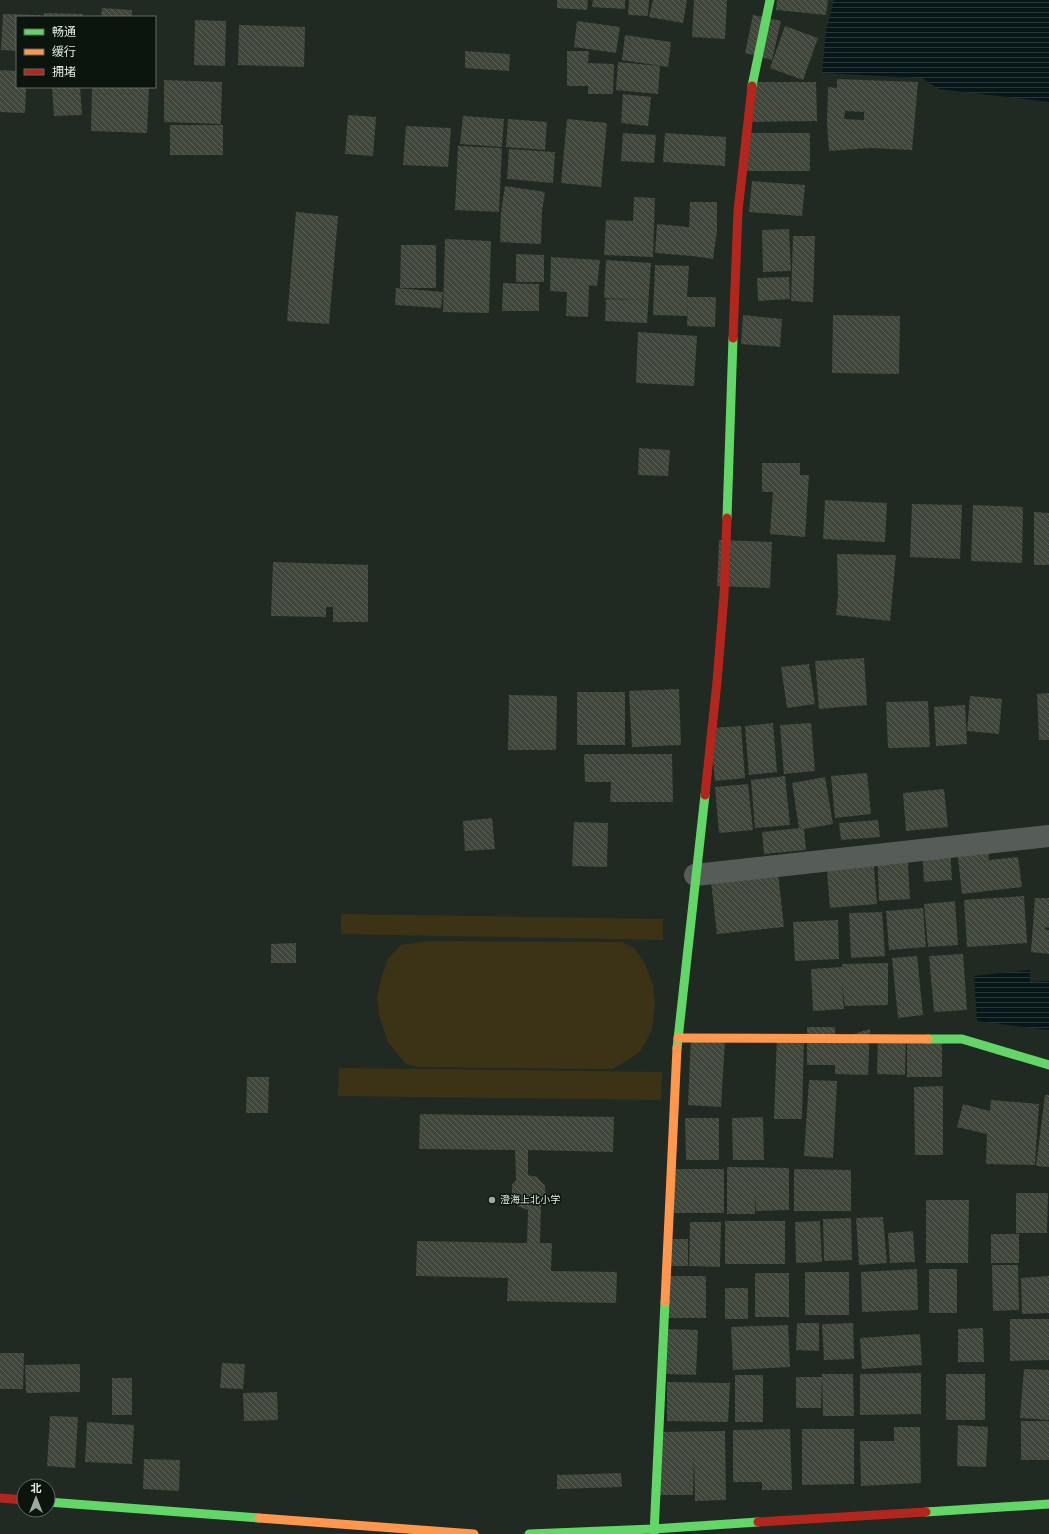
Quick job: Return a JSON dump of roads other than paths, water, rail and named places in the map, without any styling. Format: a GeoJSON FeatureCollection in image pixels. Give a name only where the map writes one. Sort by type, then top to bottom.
{"type":"FeatureCollection","features":[{"type":"Feature","properties":{"kind":"street"},"geometry":{"type":"LineString","coordinates":[[654,1532],[678,1038],[717,682],[724,595],[738,211],[750,95],[770,0]]}},
{"type":"Feature","properties":{"kind":"street"},"geometry":{"type":"LineString","coordinates":[[695,875],[1049,836]]}},
{"type":"Feature","properties":{"kind":"street"},"geometry":{"type":"LineString","coordinates":[[678,1038],[962,1039],[1049,1065]]}},
{"type":"Feature","properties":{"kind":"street"},"geometry":{"type":"LineString","coordinates":[[0,1498],[16,1499]]}},
{"type":"Feature","properties":{"kind":"street"},"geometry":{"type":"LineString","coordinates":[[56,1503],[474,1534]]}},
{"type":"Feature","properties":{"kind":"street"},"geometry":{"type":"LineString","coordinates":[[529,1534],[654,1532],[1049,1504]]}},
{"type":"Feature","properties":{"kind":"place","name":"澄海上北小学"},"geometry":{"type":"Point","coordinates":[492,1200]}}]}
